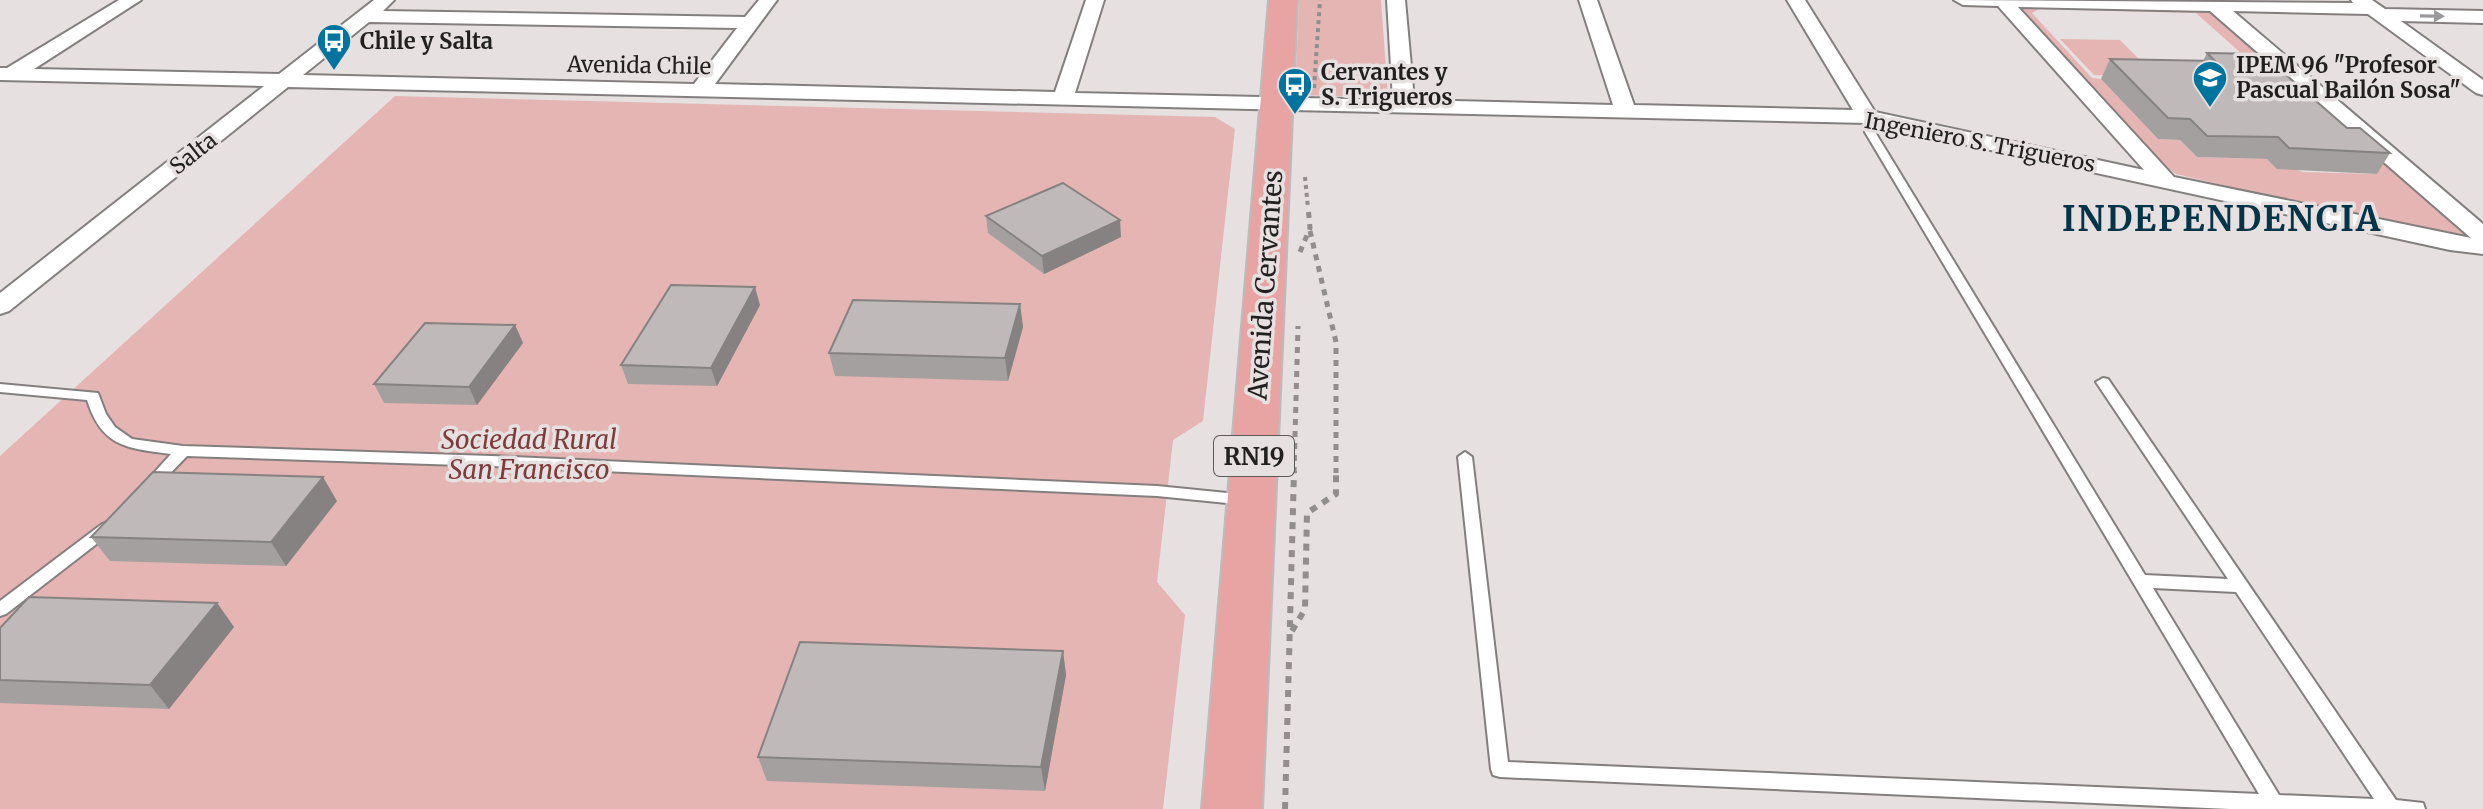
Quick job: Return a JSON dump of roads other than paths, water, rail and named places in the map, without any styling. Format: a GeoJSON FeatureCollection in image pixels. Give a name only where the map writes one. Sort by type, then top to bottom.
{"type":"FeatureCollection","features":[{"type":"Feature","properties":{"kind":"main road","name":"Avenida Cervantes"},"geometry":{"type":"LineString","coordinates":[[1232,809],[1251,501],[1294,104],[1283,0]]}},
{"type":"Feature","properties":{"kind":"street"},"geometry":{"type":"LineString","coordinates":[[3,76],[132,0]]}},
{"type":"Feature","properties":{"kind":"street","name":"Salta"},"geometry":{"type":"LineString","coordinates":[[0,306],[385,0]]}},
{"type":"Feature","properties":{"kind":"street"},"geometry":{"type":"LineString","coordinates":[[700,90],[768,0]]}},
{"type":"Feature","properties":{"kind":"street"},"geometry":{"type":"LineString","coordinates":[[1063,99],[1095,0]]}},
{"type":"Feature","properties":{"kind":"street"},"geometry":{"type":"LineString","coordinates":[[1396,0],[1404,105]]}},
{"type":"Feature","properties":{"kind":"street"},"geometry":{"type":"LineString","coordinates":[[1588,0],[1625,110]]}},
{"type":"Feature","properties":{"kind":"street"},"geometry":{"type":"LineString","coordinates":[[1796,0],[1867,117]]}},
{"type":"Feature","properties":{"kind":"street"},"geometry":{"type":"LineString","coordinates":[[1963,0],[2372,8],[2483,17]]}},
{"type":"Feature","properties":{"kind":"street"},"geometry":{"type":"LineString","coordinates":[[2003,0],[2166,181]]}},
{"type":"Feature","properties":{"kind":"street"},"geometry":{"type":"LineString","coordinates":[[2212,3],[2483,236]]}},
{"type":"Feature","properties":{"kind":"street"},"geometry":{"type":"LineString","coordinates":[[2372,8],[2483,89]]}},
{"type":"Feature","properties":{"kind":"street"},"geometry":{"type":"LineString","coordinates":[[365,16],[750,23]]}},
{"type":"Feature","properties":{"kind":"street","name":"Avenida Chile"},"geometry":{"type":"LineString","coordinates":[[3,76],[1294,104]]}},
{"type":"Feature","properties":{"kind":"street","name":"Ingeniero S. Trigueros"},"geometry":{"type":"LineString","coordinates":[[1294,104],[1867,117],[2450,243],[2483,247]]}},
{"type":"Feature","properties":{"kind":"lane"},"geometry":{"type":"LineString","coordinates":[[1867,117],[1870,132],[2274,803]]}},
{"type":"Feature","properties":{"kind":"lane"},"geometry":{"type":"LineString","coordinates":[[2103,382],[2391,808]]}},
{"type":"Feature","properties":{"kind":"lane"},"geometry":{"type":"LineString","coordinates":[[0,388],[93,396],[99,415],[110,430],[128,443],[183,451],[491,461],[1141,490],[1251,501]]}},
{"type":"Feature","properties":{"kind":"lane"},"geometry":{"type":"LineString","coordinates":[[139,497],[183,451]]}},
{"type":"Feature","properties":{"kind":"lane"},"geometry":{"type":"LineString","coordinates":[[1465,457],[1500,769],[2416,809]]}},
{"type":"Feature","properties":{"kind":"lane"},"geometry":{"type":"LineString","coordinates":[[0,610],[117,520]]}},
{"type":"Feature","properties":{"kind":"lane"},"geometry":{"type":"LineString","coordinates":[[2142,581],[2240,586]]}},
{"type":"Feature","properties":{"kind":"place","name":"Chile y Salta"},"geometry":{"type":"Point","coordinates":[334,72]}},
{"type":"Feature","properties":{"kind":"place","name":"IPEM 96 \"Profesor Pascual Bailón Sosa\""},"geometry":{"type":"Point","coordinates":[2210,109]}},
{"type":"Feature","properties":{"kind":"place","name":"Cervantes y S. Trigueros"},"geometry":{"type":"Point","coordinates":[1295,116]}},
{"type":"Feature","properties":{"kind":"district","name":"INDEPENDENCIA"},"geometry":{"type":"Point","coordinates":[2222,219]}},
{"type":"Feature","properties":{"kind":"park label","name":"Sociedad Rural San Francisco"},"geometry":{"type":"Point","coordinates":[529,454]}}]}
